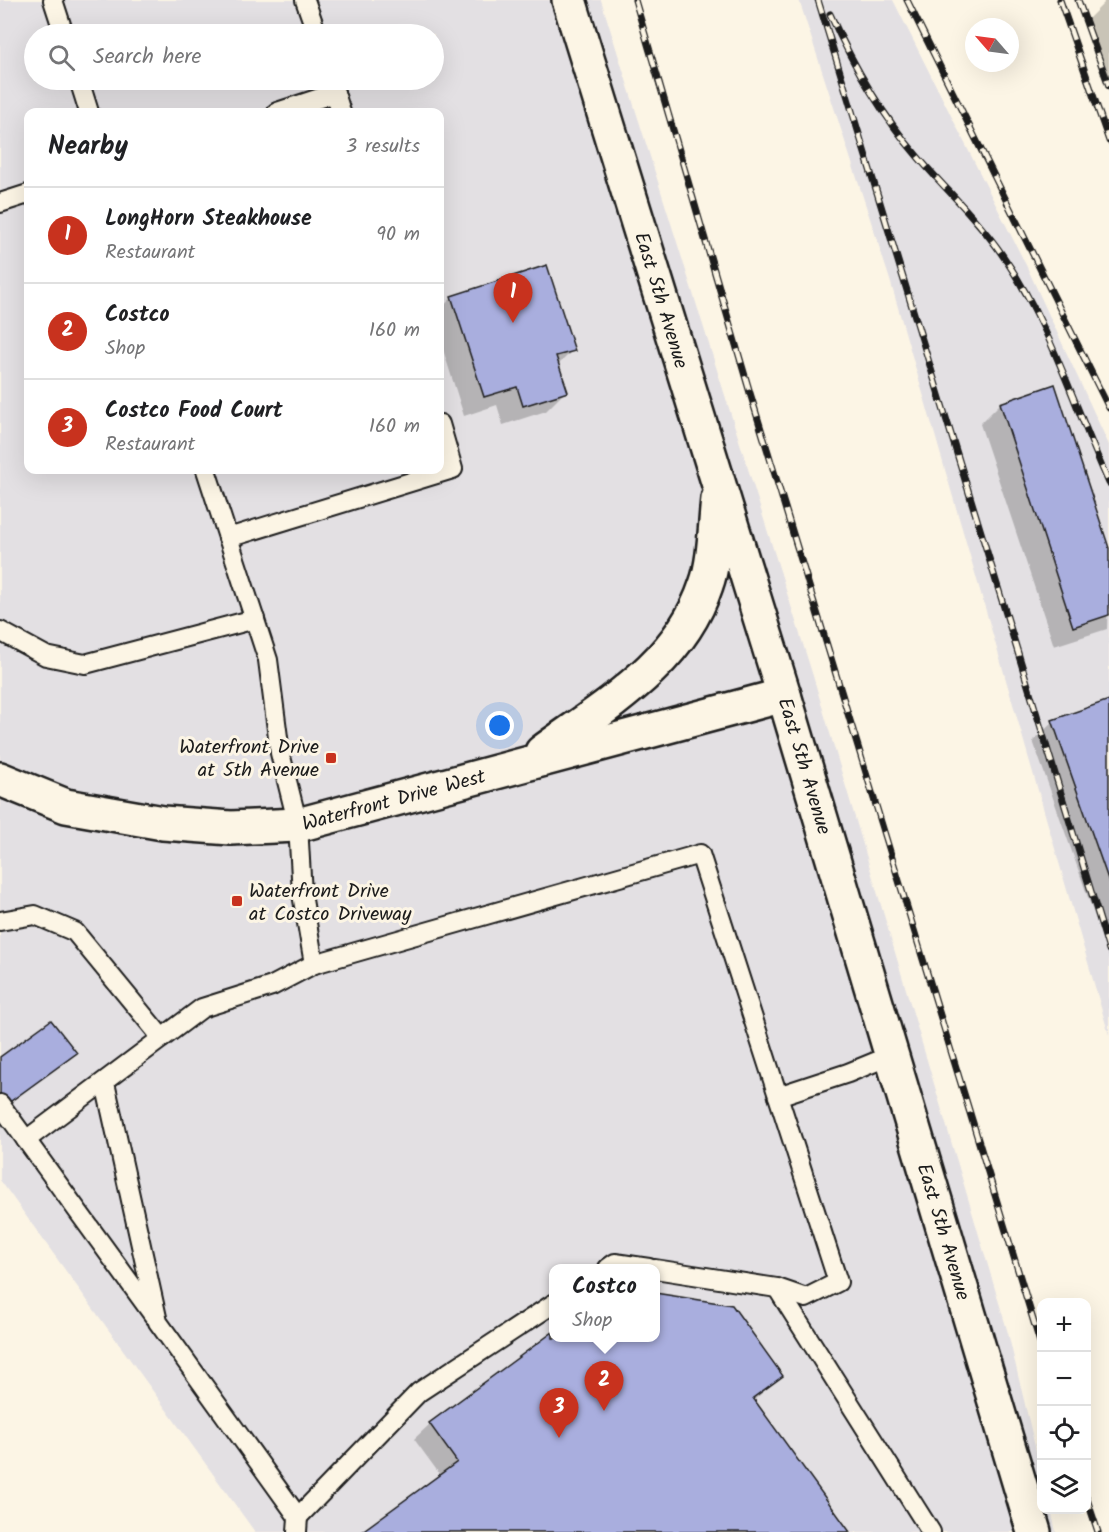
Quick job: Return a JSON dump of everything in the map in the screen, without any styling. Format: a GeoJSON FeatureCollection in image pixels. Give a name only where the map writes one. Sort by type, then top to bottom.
{"type":"FeatureCollection","features":[{"type":"Feature","properties":{"kind":"street","name":"East 5th Avenue"},"geometry":{"type":"LineString","coordinates":[[569,0],[784,695],[1034,1532]]}},
{"type":"Feature","properties":{"kind":"street"},"geometry":{"type":"LineString","coordinates":[[525,765],[653,670],[682,634],[707,585],[720,488]]}},
{"type":"Feature","properties":{"kind":"street","name":"Waterfront Drive West"},"geometry":{"type":"LineString","coordinates":[[0,779],[66,806],[163,823],[231,828],[298,825],[784,695]]}},
{"type":"Feature","properties":{"kind":"lane"},"geometry":{"type":"LineString","coordinates":[[54,0],[61,24]]}},
{"type":"Feature","properties":{"kind":"lane"},"geometry":{"type":"LineString","coordinates":[[306,0],[313,24]]}},
{"type":"Feature","properties":{"kind":"lane"},"geometry":{"type":"LineString","coordinates":[[82,90],[88,108]]}},
{"type":"Feature","properties":{"kind":"lane"},"geometry":{"type":"LineString","coordinates":[[286,108],[324,90]]}},
{"type":"Feature","properties":{"kind":"lane"},"geometry":{"type":"LineString","coordinates":[[334,90],[340,108]]}},
{"type":"Feature","properties":{"kind":"lane"},"geometry":{"type":"LineString","coordinates":[[0,203],[24,195]]}},
{"type":"Feature","properties":{"kind":"lane"},"geometry":{"type":"LineString","coordinates":[[444,438],[453,469],[444,472]]}},
{"type":"Feature","properties":{"kind":"lane"},"geometry":{"type":"LineString","coordinates":[[207,474],[268,660],[280,753],[298,825],[302,894],[314,963]]}},
{"type":"Feature","properties":{"kind":"lane"},"geometry":{"type":"LineString","coordinates":[[228,538],[437,474]]}},
{"type":"Feature","properties":{"kind":"lane"},"geometry":{"type":"LineString","coordinates":[[0,631],[46,656],[85,664],[255,620]]}},
{"type":"Feature","properties":{"kind":"lane"},"geometry":{"type":"LineString","coordinates":[[26,1140],[105,1083],[202,1008],[272,986],[314,963],[700,854],[838,1282],[806,1298],[777,1288],[660,1270]]}},
{"type":"Feature","properties":{"kind":"lane"},"geometry":{"type":"LineString","coordinates":[[0,921],[35,915],[75,932],[162,1038]]}},
{"type":"Feature","properties":{"kind":"lane"},"geometry":{"type":"LineString","coordinates":[[778,1096],[848,1073],[892,1055]]}},
{"type":"Feature","properties":{"kind":"lane"},"geometry":{"type":"LineString","coordinates":[[105,1083],[158,1322]]}},
{"type":"Feature","properties":{"kind":"lane"},"geometry":{"type":"LineString","coordinates":[[0,1104],[158,1322],[298,1525],[419,1392],[549,1307]]}},
{"type":"Feature","properties":{"kind":"lane"},"geometry":{"type":"LineString","coordinates":[[777,1288],[931,1532]]}},
{"type":"Feature","properties":{"kind":"shaded area"},"geometry":{"type":"Polygon","coordinates":[[[0,0],[601,0],[813,676],[1008,1333],[1037,1455],[1037,1514],[1052,1514],[1056,1532],[255,1532],[0,1180],[0,0]]]}},
{"type":"Feature","properties":{"kind":"shaded area"},"geometry":{"type":"Polygon","coordinates":[[[799,0],[893,0],[1026,265],[1109,445],[1109,1035],[890,280],[799,0]]]}},
{"type":"Feature","properties":{"kind":"building"},"geometry":{"type":"Polygon","coordinates":[[[547,265],[575,351],[556,356],[568,392],[523,406],[517,387],[484,397],[451,296],[547,265]]]}},
{"type":"Feature","properties":{"kind":"building"},"geometry":{"type":"Polygon","coordinates":[[[1055,384],[1109,548],[1109,615],[1073,627],[1000,403],[1055,384]]]}},
{"type":"Feature","properties":{"kind":"building"},"geometry":{"type":"Polygon","coordinates":[[[1109,700],[1109,882],[1052,720],[1109,700]]]}},
{"type":"Feature","properties":{"kind":"building"},"geometry":{"type":"Polygon","coordinates":[[[51,1020],[77,1053],[0,1109],[0,1057],[51,1020]]]}},
{"type":"Feature","properties":{"kind":"building"},"geometry":{"type":"Polygon","coordinates":[[[660,1294],[732,1305],[783,1376],[753,1398],[850,1532],[361,1532],[457,1462],[429,1423],[549,1335],[549,1342],[660,1342],[660,1294]]]}},
{"type":"Feature","properties":{"kind":"railway"},"geometry":{"type":"LineString","coordinates":[[635,0],[750,393],[1037,1333]]}},
{"type":"Feature","properties":{"kind":"railway"},"geometry":{"type":"LineString","coordinates":[[818,0],[1109,950]]}},
{"type":"Feature","properties":{"kind":"railway"},"geometry":{"type":"LineString","coordinates":[[907,0],[1109,408]]}},
{"type":"Feature","properties":{"kind":"railway"},"geometry":{"type":"LineString","coordinates":[[1060,0],[1109,141]]}},
{"type":"Feature","properties":{"kind":"railway"},"geometry":{"type":"LineString","coordinates":[[1078,0],[1109,86]]}},
{"type":"Feature","properties":{"kind":"railway"},"geometry":{"type":"LineString","coordinates":[[830,14],[858,70],[892,124],[918,157],[982,228],[1018,280],[1047,336],[1109,483]]}},
{"type":"Feature","properties":{"kind":"railway"},"geometry":{"type":"LineString","coordinates":[[1091,1511],[1098,1532]]}},
{"type":"Feature","properties":{"kind":"place","name":"LongHorn Steakhouse"},"geometry":{"type":"Point","coordinates":[513,323]}},
{"type":"Feature","properties":{"kind":"place","name":"Waterfront Drive at 5th Avenue"},"geometry":{"type":"Point","coordinates":[331,758]}},
{"type":"Feature","properties":{"kind":"place","name":"Waterfront Drive at Costco Driveway"},"geometry":{"type":"Point","coordinates":[237,901]}},
{"type":"Feature","properties":{"kind":"place","name":"Costco"},"geometry":{"type":"Point","coordinates":[604,1411]}},
{"type":"Feature","properties":{"kind":"place","name":"Costco Food Court"},"geometry":{"type":"Point","coordinates":[559,1438]}}]}
